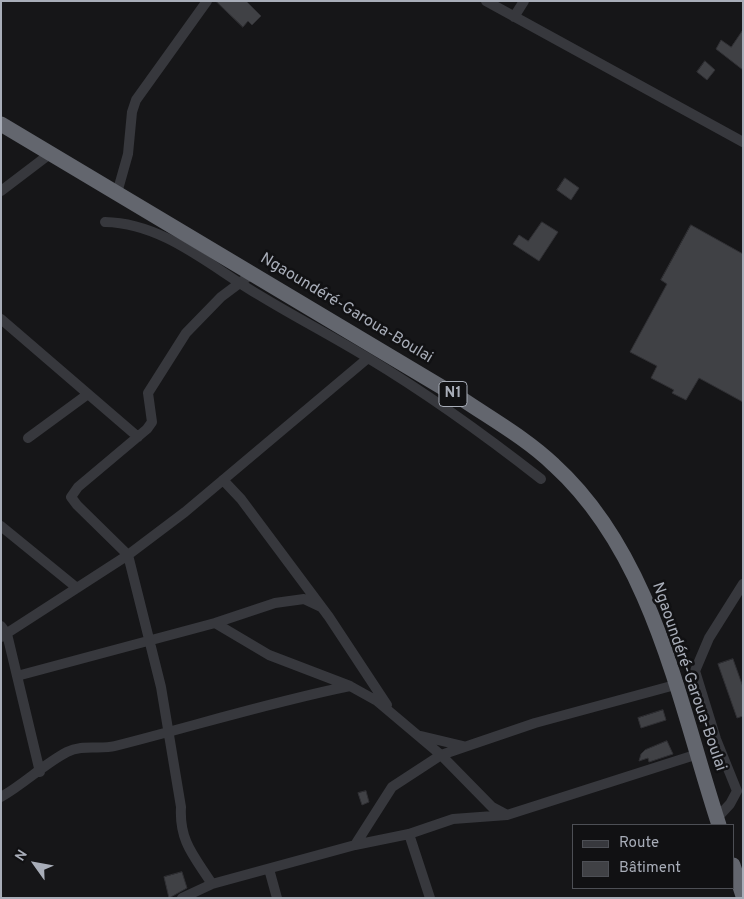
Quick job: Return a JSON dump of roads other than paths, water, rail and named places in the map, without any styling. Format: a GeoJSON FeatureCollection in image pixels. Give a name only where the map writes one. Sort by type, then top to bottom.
{"type":"FeatureCollection","features":[{"type":"Feature","properties":{"kind":"highway","name":"Ngaoundéré-Garoua-Boulai"},"geometry":{"type":"LineString","coordinates":[[1,124],[253,272],[514,434],[554,465],[579,491],[616,541],[638,583],[656,627],[698,754],[718,822]]}},
{"type":"Feature","properties":{"kind":"highway"},"geometry":{"type":"LineString","coordinates":[[734,868],[743,896]]}},
{"type":"Feature","properties":{"kind":"street"},"geometry":{"type":"LineString","coordinates":[[118,193],[128,154],[132,112],[136,100],[207,1]]}},
{"type":"Feature","properties":{"kind":"street"},"geometry":{"type":"LineString","coordinates":[[486,1],[743,142]]}},
{"type":"Feature","properties":{"kind":"street"},"geometry":{"type":"LineString","coordinates":[[514,17],[524,1]]}},
{"type":"Feature","properties":{"kind":"street"},"geometry":{"type":"LineString","coordinates":[[1,191],[51,153]]}},
{"type":"Feature","properties":{"kind":"street"},"geometry":{"type":"LineString","coordinates":[[105,222],[131,224],[160,234],[239,283],[368,358],[449,410],[541,480]]}},
{"type":"Feature","properties":{"kind":"street"},"geometry":{"type":"LineString","coordinates":[[212,884],[190,854],[180,826],[180,807],[161,687],[128,555],[76,506],[71,497],[78,488],[138,437],[152,422],[148,393],[186,333],[221,297],[253,272]]}},
{"type":"Feature","properties":{"kind":"street"},"geometry":{"type":"LineString","coordinates":[[327,318],[330,337]]}},
{"type":"Feature","properties":{"kind":"street"},"geometry":{"type":"LineString","coordinates":[[1,319],[138,437]]}},
{"type":"Feature","properties":{"kind":"street"},"geometry":{"type":"LineString","coordinates":[[40,772],[17,676],[3,632],[128,555],[223,480],[368,358]]}},
{"type":"Feature","properties":{"kind":"street"},"geometry":{"type":"LineString","coordinates":[[28,438],[88,394]]}},
{"type":"Feature","properties":{"kind":"street"},"geometry":{"type":"LineString","coordinates":[[223,480],[241,499],[321,606],[394,716]]}},
{"type":"Feature","properties":{"kind":"street"},"geometry":{"type":"LineString","coordinates":[[1,526],[77,588]]}},
{"type":"Feature","properties":{"kind":"street"},"geometry":{"type":"LineString","coordinates":[[718,822],[737,791],[716,739],[695,671],[709,638],[743,584]]}},
{"type":"Feature","properties":{"kind":"street"},"geometry":{"type":"LineString","coordinates":[[17,676],[215,623],[275,603],[304,599],[321,606]]}},
{"type":"Feature","properties":{"kind":"street"},"geometry":{"type":"LineString","coordinates":[[215,623],[269,655],[350,686],[377,701],[441,755],[492,807],[507,815]]}},
{"type":"Feature","properties":{"kind":"street"},"geometry":{"type":"LineString","coordinates":[[355,846],[392,787],[441,755],[535,723],[675,685]]}},
{"type":"Feature","properties":{"kind":"street"},"geometry":{"type":"LineString","coordinates":[[1,797],[68,751],[112,747],[246,710],[350,686]]}},
{"type":"Feature","properties":{"kind":"street"},"geometry":{"type":"LineString","coordinates":[[416,734],[442,743],[464,747]]}},
{"type":"Feature","properties":{"kind":"street"},"geometry":{"type":"LineString","coordinates":[[182,898],[212,884],[355,846],[409,834],[452,819],[507,815],[698,754]]}},
{"type":"Feature","properties":{"kind":"street"},"geometry":{"type":"LineString","coordinates":[[409,834],[430,898]]}},
{"type":"Feature","properties":{"kind":"street"},"geometry":{"type":"LineString","coordinates":[[269,869],[277,898]]}}]}
